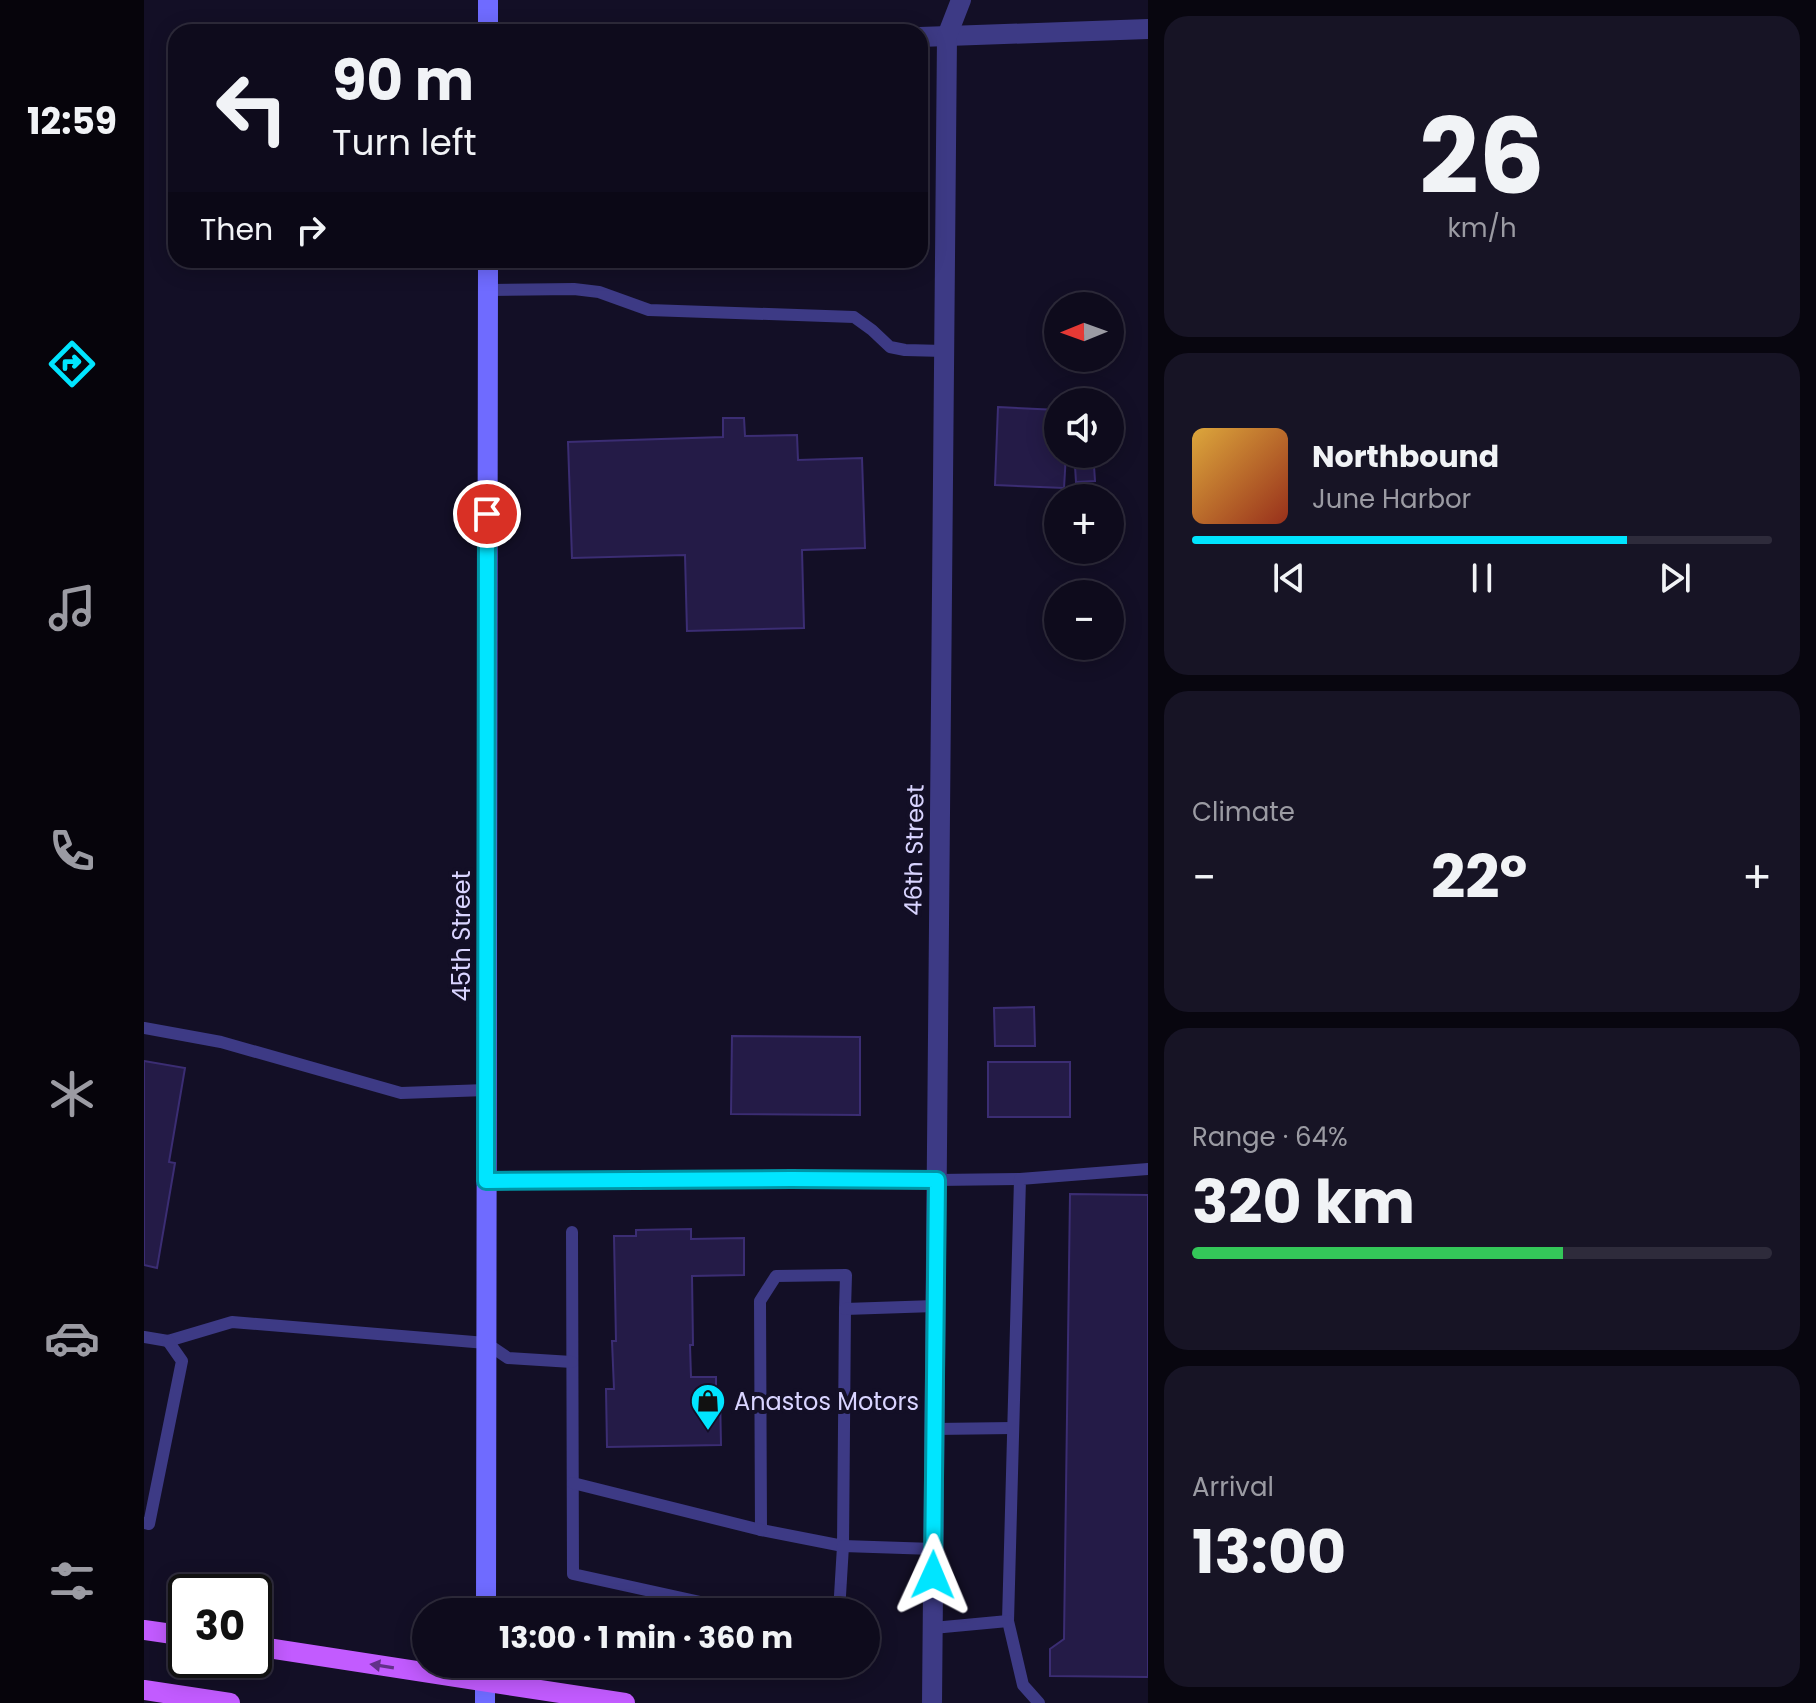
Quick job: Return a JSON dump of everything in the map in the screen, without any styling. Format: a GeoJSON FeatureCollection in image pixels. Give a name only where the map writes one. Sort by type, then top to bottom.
{"type":"FeatureCollection","features":[{"type":"Feature","properties":{"kind":"main road"},"geometry":{"type":"LineString","coordinates":[[144,1630],[168,1633]]}},
{"type":"Feature","properties":{"kind":"main road"},"geometry":{"type":"LineString","coordinates":[[272,1648],[412,1664]]}},
{"type":"Feature","properties":{"kind":"main road"},"geometry":{"type":"LineString","coordinates":[[508,1678],[625,1703]]}},
{"type":"Feature","properties":{"kind":"main road"},"geometry":{"type":"LineString","coordinates":[[144,1690],[230,1703]]}},
{"type":"Feature","properties":{"kind":"street"},"geometry":{"type":"LineString","coordinates":[[488,0],[488,24]]}},
{"type":"Feature","properties":{"kind":"street","name":"46th Street"},"geometry":{"type":"LineString","coordinates":[[932,1703],[947,36],[961,0]]}},
{"type":"Feature","properties":{"kind":"street"},"geometry":{"type":"LineString","coordinates":[[928,37],[1148,29]]}},
{"type":"Feature","properties":{"kind":"street","name":"45th Street"},"geometry":{"type":"LineString","coordinates":[[486,1598],[488,268]]}},
{"type":"Feature","properties":{"kind":"street"},"geometry":{"type":"LineString","coordinates":[[485,1678],[485,1703]]}},
{"type":"Feature","properties":{"kind":"lane"},"geometry":{"type":"LineString","coordinates":[[488,290],[574,289],[599,292],[649,310],[854,317],[890,347],[944,351]]}},
{"type":"Feature","properties":{"kind":"lane"},"geometry":{"type":"LineString","coordinates":[[144,1028],[221,1042],[401,1093],[486,1090]]}},
{"type":"Feature","properties":{"kind":"lane"},"geometry":{"type":"LineString","coordinates":[[486,1181],[1020,1179],[1148,1169]]}},
{"type":"Feature","properties":{"kind":"lane"},"geometry":{"type":"LineString","coordinates":[[1020,1179],[1008,1621],[1023,1685],[1039,1703]]}},
{"type":"Feature","properties":{"kind":"lane"},"geometry":{"type":"LineString","coordinates":[[572,1232],[573,1574],[682,1598]]}},
{"type":"Feature","properties":{"kind":"lane"},"geometry":{"type":"LineString","coordinates":[[761,1530],[760,1301],[776,1276],[846,1275],[840,1598]]}},
{"type":"Feature","properties":{"kind":"lane"},"geometry":{"type":"LineString","coordinates":[[845,1309],[935,1306]]}},
{"type":"Feature","properties":{"kind":"lane"},"geometry":{"type":"LineString","coordinates":[[144,1337],[168,1341],[232,1322],[486,1343],[508,1358],[572,1362]]}},
{"type":"Feature","properties":{"kind":"lane"},"geometry":{"type":"LineString","coordinates":[[144,1523],[149,1524],[182,1361],[168,1341]]}},
{"type":"Feature","properties":{"kind":"lane"},"geometry":{"type":"LineString","coordinates":[[935,1429],[1013,1428]]}},
{"type":"Feature","properties":{"kind":"lane"},"geometry":{"type":"LineString","coordinates":[[573,1483],[761,1530],[843,1546],[934,1549]]}},
{"type":"Feature","properties":{"kind":"lane"},"geometry":{"type":"LineString","coordinates":[[933,1628],[1008,1621]]}},
{"type":"Feature","properties":{"kind":"building"},"geometry":{"type":"Polygon","coordinates":[[[998,407],[1044,409],[1044,468],[1065,468],[1064,484],[1044,484],[1044,487],[995,485],[998,407]]]}},
{"type":"Feature","properties":{"kind":"building"},"geometry":{"type":"Polygon","coordinates":[[[723,418],[744,418],[745,436],[797,435],[798,460],[862,458],[865,548],[802,550],[804,628],[687,631],[685,555],[572,558],[568,442],[723,437],[723,418]]]}},
{"type":"Feature","properties":{"kind":"building"},"geometry":{"type":"Polygon","coordinates":[[[1075,468],[1094,468],[1095,481],[1076,482],[1075,468]]]}},
{"type":"Feature","properties":{"kind":"building"},"geometry":{"type":"Polygon","coordinates":[[[1034,1007],[1035,1046],[995,1046],[994,1008],[1034,1007]]]}},
{"type":"Feature","properties":{"kind":"building"},"geometry":{"type":"Polygon","coordinates":[[[732,1036],[860,1037],[860,1115],[731,1114],[732,1036]]]}},
{"type":"Feature","properties":{"kind":"building"},"geometry":{"type":"Polygon","coordinates":[[[144,1061],[185,1068],[169,1162],[175,1163],[157,1268],[144,1265],[144,1061]]]}},
{"type":"Feature","properties":{"kind":"building"},"geometry":{"type":"Polygon","coordinates":[[[988,1062],[1070,1062],[1070,1117],[988,1117],[988,1062]]]}},
{"type":"Feature","properties":{"kind":"building"},"geometry":{"type":"Polygon","coordinates":[[[1070,1194],[1148,1195],[1148,1677],[1050,1676],[1050,1649],[1064,1639],[1070,1194]]]}},
{"type":"Feature","properties":{"kind":"building"},"geometry":{"type":"Polygon","coordinates":[[[691,1229],[691,1239],[744,1238],[744,1275],[692,1276],[691,1377],[716,1377],[716,1394],[720,1394],[721,1445],[607,1447],[606,1389],[614,1389],[612,1341],[616,1341],[614,1236],[636,1236],[636,1230],[691,1229]]]}},
{"type":"Feature","properties":{"kind":"place","name":"Anastos Motors"},"geometry":{"type":"Point","coordinates":[708,1432]}},
{"type":"Feature","properties":{"kind":"route"},"geometry":{"type":"LineString","coordinates":[[487,514],[486,1181],[937,1180],[933,1575]]}}]}
